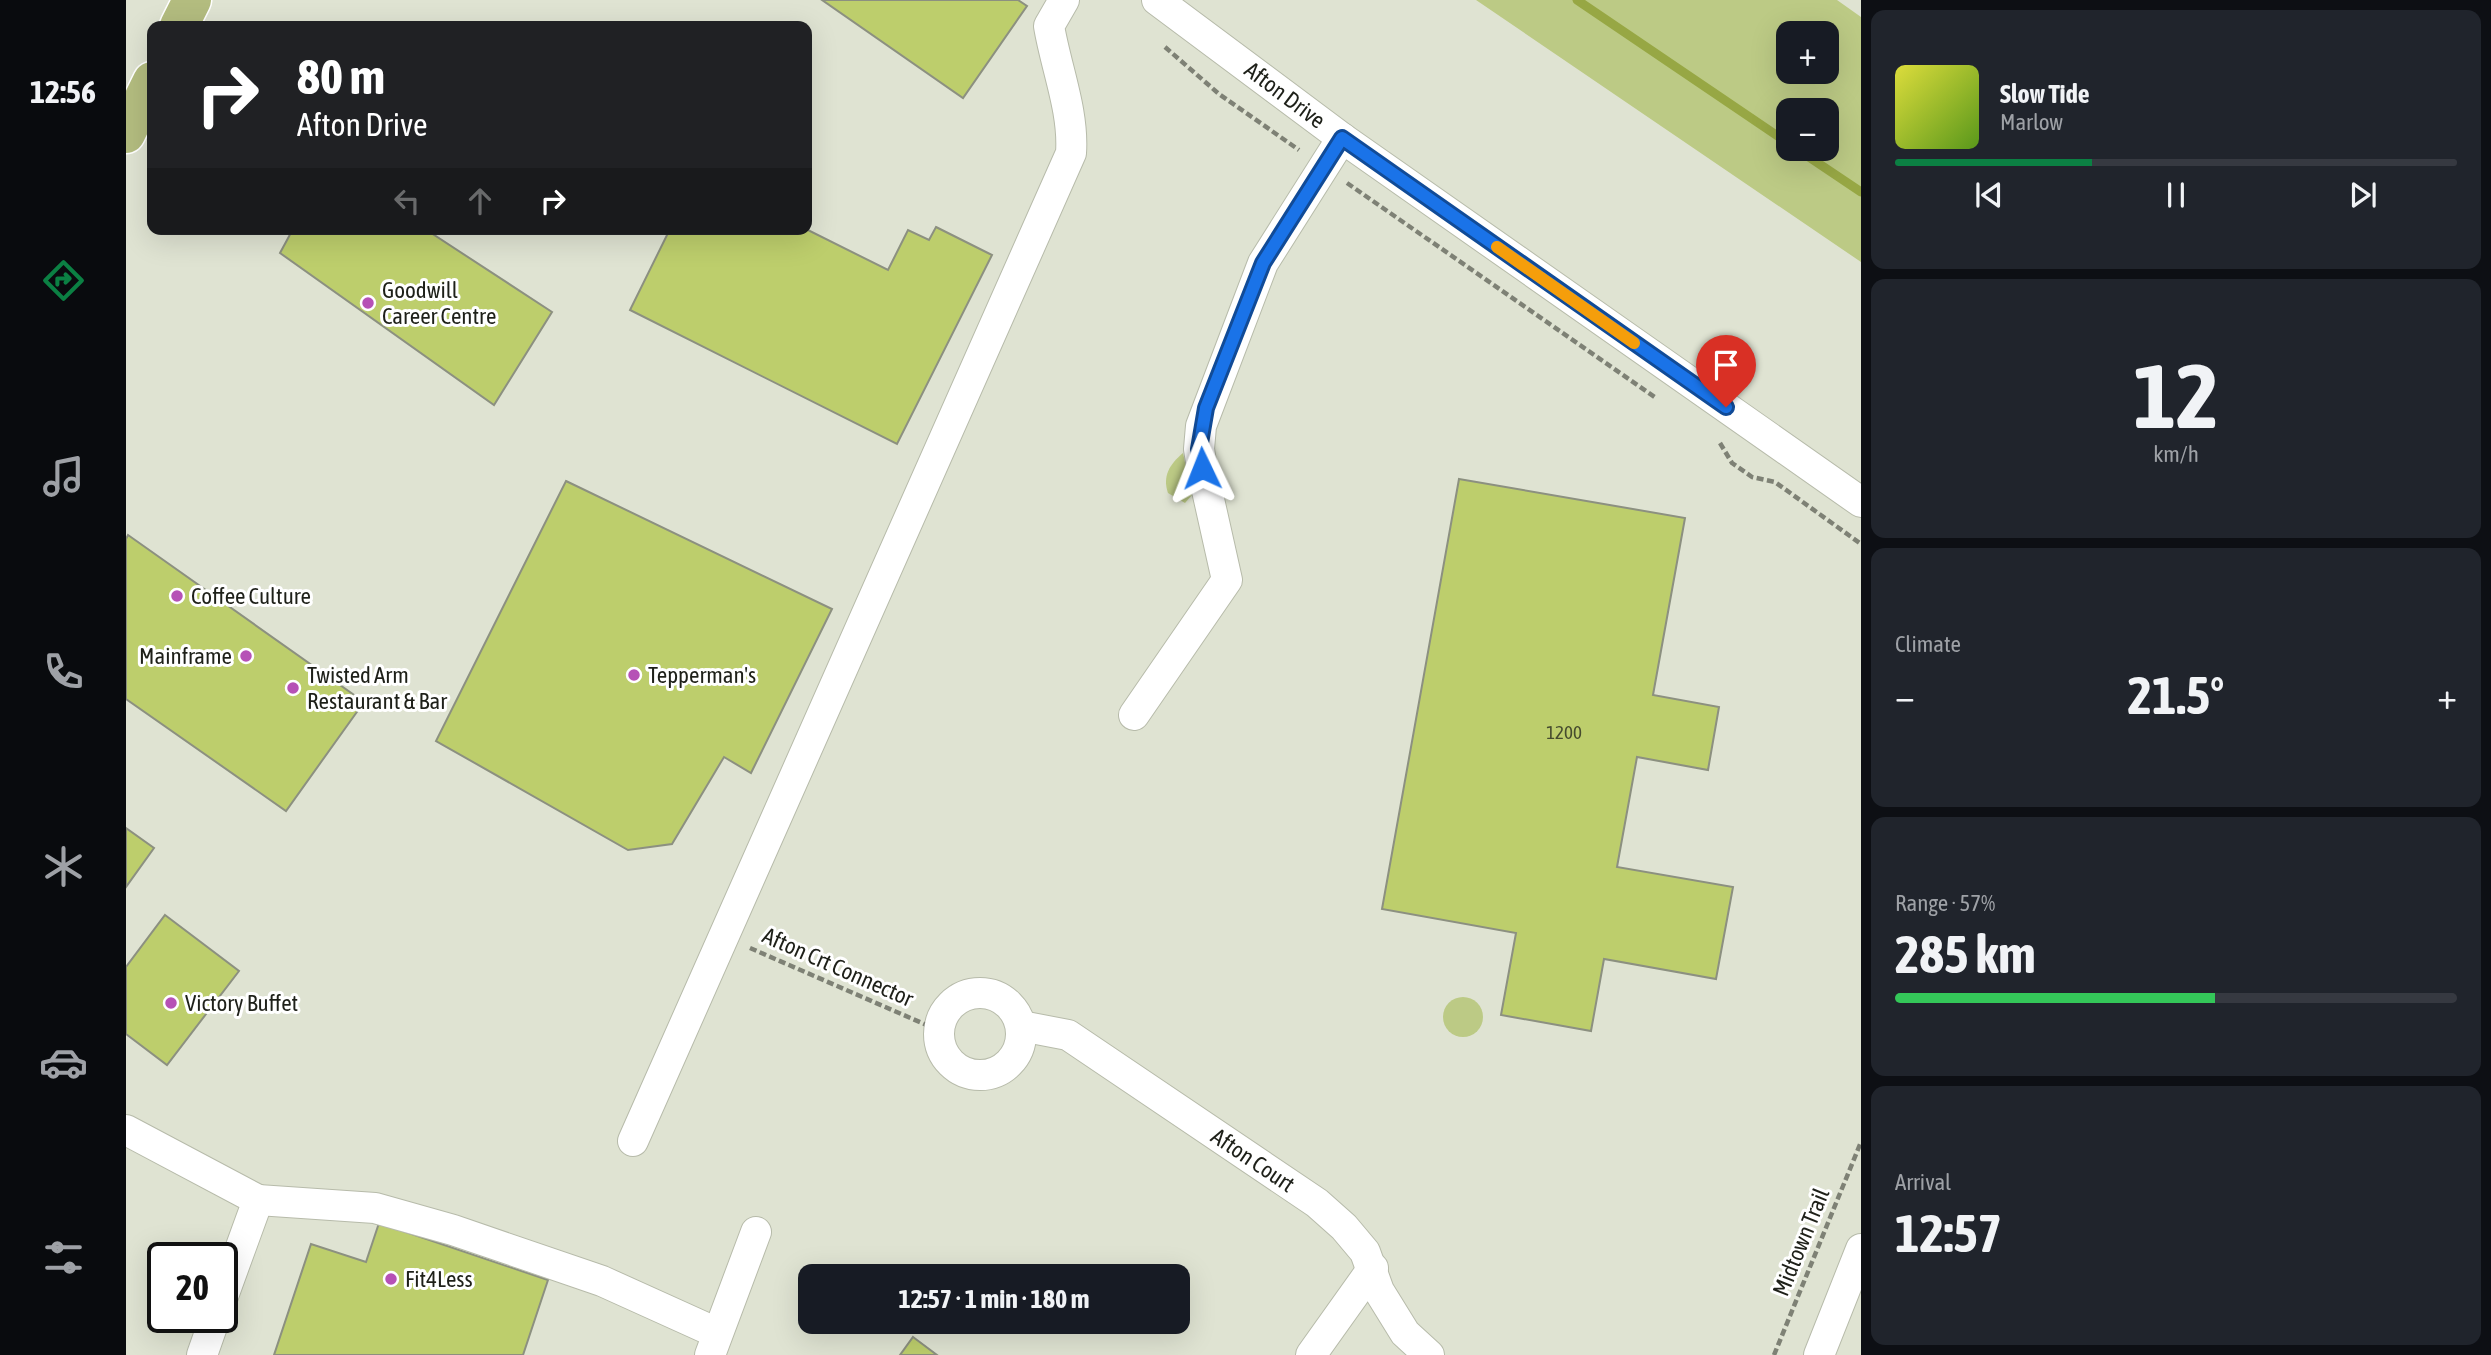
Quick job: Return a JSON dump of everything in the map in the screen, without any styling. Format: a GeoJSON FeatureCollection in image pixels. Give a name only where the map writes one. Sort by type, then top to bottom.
{"type":"FeatureCollection","features":[{"type":"Feature","properties":{"kind":"main road"},"geometry":{"type":"LineString","coordinates":[[182,21],[192,0]]}},
{"type":"Feature","properties":{"kind":"main road"},"geometry":{"type":"LineString","coordinates":[[126,134],[147,91]]}},
{"type":"Feature","properties":{"kind":"street"},"geometry":{"type":"LineString","coordinates":[[633,1141],[1071,153],[1073,128],[1055,64],[1049,26],[1064,0]]}},
{"type":"Feature","properties":{"kind":"street","name":"Afton Drive"},"geometry":{"type":"LineString","coordinates":[[1157,0],[1342,138],[1861,502]]}},
{"type":"Feature","properties":{"kind":"street"},"geometry":{"type":"LineString","coordinates":[[1134,715],[1227,580],[1202,468],[1199,449],[1201,426],[1263,263],[1342,138]]}},
{"type":"Feature","properties":{"kind":"street"},"geometry":{"type":"LineString","coordinates":[[971,993],[997,996],[1009,1003],[1017,1013],[1021,1040],[1017,1053],[1008,1065],[982,1076],[955,1068],[940,1045],[938,1030],[941,1017],[949,1006],[971,993]]}},
{"type":"Feature","properties":{"kind":"street","name":"Afton Court"},"geometry":{"type":"LineString","coordinates":[[1021,1026],[1068,1035],[1317,1203],[1344,1227],[1365,1252],[1373,1268],[1379,1292],[1405,1333],[1429,1355]]}},
{"type":"Feature","properties":{"kind":"street"},"geometry":{"type":"LineString","coordinates":[[126,1130],[258,1200],[375,1208],[453,1230],[602,1281],[713,1344],[756,1232]]}},
{"type":"Feature","properties":{"kind":"street"},"geometry":{"type":"LineString","coordinates":[[238,1254],[258,1200]]}},
{"type":"Feature","properties":{"kind":"street"},"geometry":{"type":"LineString","coordinates":[[1819,1355],[1861,1249]]}},
{"type":"Feature","properties":{"kind":"street"},"geometry":{"type":"LineString","coordinates":[[1311,1355],[1373,1268]]}},
{"type":"Feature","properties":{"kind":"street"},"geometry":{"type":"LineString","coordinates":[[202,1355],[210,1333]]}},
{"type":"Feature","properties":{"kind":"path","name":"Afton Crt Connector"},"geometry":{"type":"LineString","coordinates":[[724,936],[938,1030]]}},
{"type":"Feature","properties":{"kind":"path","name":"Midtown Trail"},"geometry":{"type":"LineString","coordinates":[[1774,1355],[1861,1142]]}},
{"type":"Feature","properties":{"kind":"green space"},"geometry":{"type":"Polygon","coordinates":[[[1476,0],[1837,0],[1861,17],[1861,262],[1476,0]]]}},
{"type":"Feature","properties":{"kind":"green space"},"geometry":{"type":"Polygon","coordinates":[[[1183,453],[1192,495],[1185,503],[1168,493],[1166,487],[1171,466],[1183,453]]]}},
{"type":"Feature","properties":{"kind":"green space"},"geometry":{"type":"Polygon","coordinates":[[[1463,997],[1477,1003],[1483,1017],[1477,1031],[1463,1037],[1449,1031],[1443,1017],[1449,1003],[1463,997]]]}},
{"type":"Feature","properties":{"kind":"building"},"geometry":{"type":"Polygon","coordinates":[[[822,0],[1018,0],[1027,6],[963,98],[822,0]]]}},
{"type":"Feature","properties":{"kind":"building"},"geometry":{"type":"Polygon","coordinates":[[[936,227],[992,255],[897,444],[630,310],[667,235],[812,235],[812,232],[888,270],[908,230],[929,240],[936,227]]]}},
{"type":"Feature","properties":{"kind":"building"},"geometry":{"type":"Polygon","coordinates":[[[290,235],[434,235],[552,312],[494,405],[280,253],[290,235]]]}},
{"type":"Feature","properties":{"kind":"building"},"geometry":{"type":"Polygon","coordinates":[[[1459,479],[1685,518],[1653,695],[1719,707],[1708,770],[1637,757],[1617,867],[1733,887],[1716,979],[1604,959],[1591,1031],[1501,1015],[1516,933],[1382,909],[1459,479]]]}},
{"type":"Feature","properties":{"kind":"building","name":"Tepperman's"},"geometry":{"type":"Polygon","coordinates":[[[566,481],[832,609],[751,773],[724,757],[672,844],[628,850],[436,741],[566,481]]]}},
{"type":"Feature","properties":{"kind":"building"},"geometry":{"type":"Polygon","coordinates":[[[128,535],[364,702],[286,811],[126,699],[128,535]]]}},
{"type":"Feature","properties":{"kind":"building"},"geometry":{"type":"Polygon","coordinates":[[[126,828],[154,848],[126,887],[126,828]]]}},
{"type":"Feature","properties":{"kind":"building","name":"Victory Buffet"},"geometry":{"type":"Polygon","coordinates":[[[165,915],[239,971],[167,1065],[126,1034],[126,967],[165,915]]]}},
{"type":"Feature","properties":{"kind":"building"},"geometry":{"type":"Polygon","coordinates":[[[379,1223],[548,1280],[523,1355],[274,1355],[311,1244],[366,1262],[379,1223]]]}},
{"type":"Feature","properties":{"kind":"building"},"geometry":{"type":"Polygon","coordinates":[[[913,1337],[937,1355],[900,1355],[913,1337]]]}},
{"type":"Feature","properties":{"kind":"waterway"},"geometry":{"type":"LineString","coordinates":[[1577,0],[1776,135]]}},
{"type":"Feature","properties":{"kind":"waterway"},"geometry":{"type":"LineString","coordinates":[[1815,161],[1861,192]]}},
{"type":"Feature","properties":{"kind":"slow traffic"},"geometry":{"type":"LineString","coordinates":[[1497,247],[1634,343]]}},
{"type":"Feature","properties":{"kind":"place","name":"Goodwill Career Centre"},"geometry":{"type":"Point","coordinates":[368,303]}},
{"type":"Feature","properties":{"kind":"place","name":"Coffee Culture"},"geometry":{"type":"Point","coordinates":[177,596]}},
{"type":"Feature","properties":{"kind":"place","name":"Mainframe"},"geometry":{"type":"Point","coordinates":[246,656]}},
{"type":"Feature","properties":{"kind":"place","name":"Tepperman's"},"geometry":{"type":"Point","coordinates":[634,675]}},
{"type":"Feature","properties":{"kind":"place","name":"Twisted Arm Restaurant & Bar"},"geometry":{"type":"Point","coordinates":[293,688]}},
{"type":"Feature","properties":{"kind":"place","name":"Victory Buffet"},"geometry":{"type":"Point","coordinates":[171,1003]}},
{"type":"Feature","properties":{"kind":"place","name":"Fit4Less"},"geometry":{"type":"Point","coordinates":[391,1279]}},
{"type":"Feature","properties":{"kind":"route"},"geometry":{"type":"LineString","coordinates":[[1202,468],[1199,449],[1206,408],[1263,263],[1342,138],[1726,407]]}}]}
